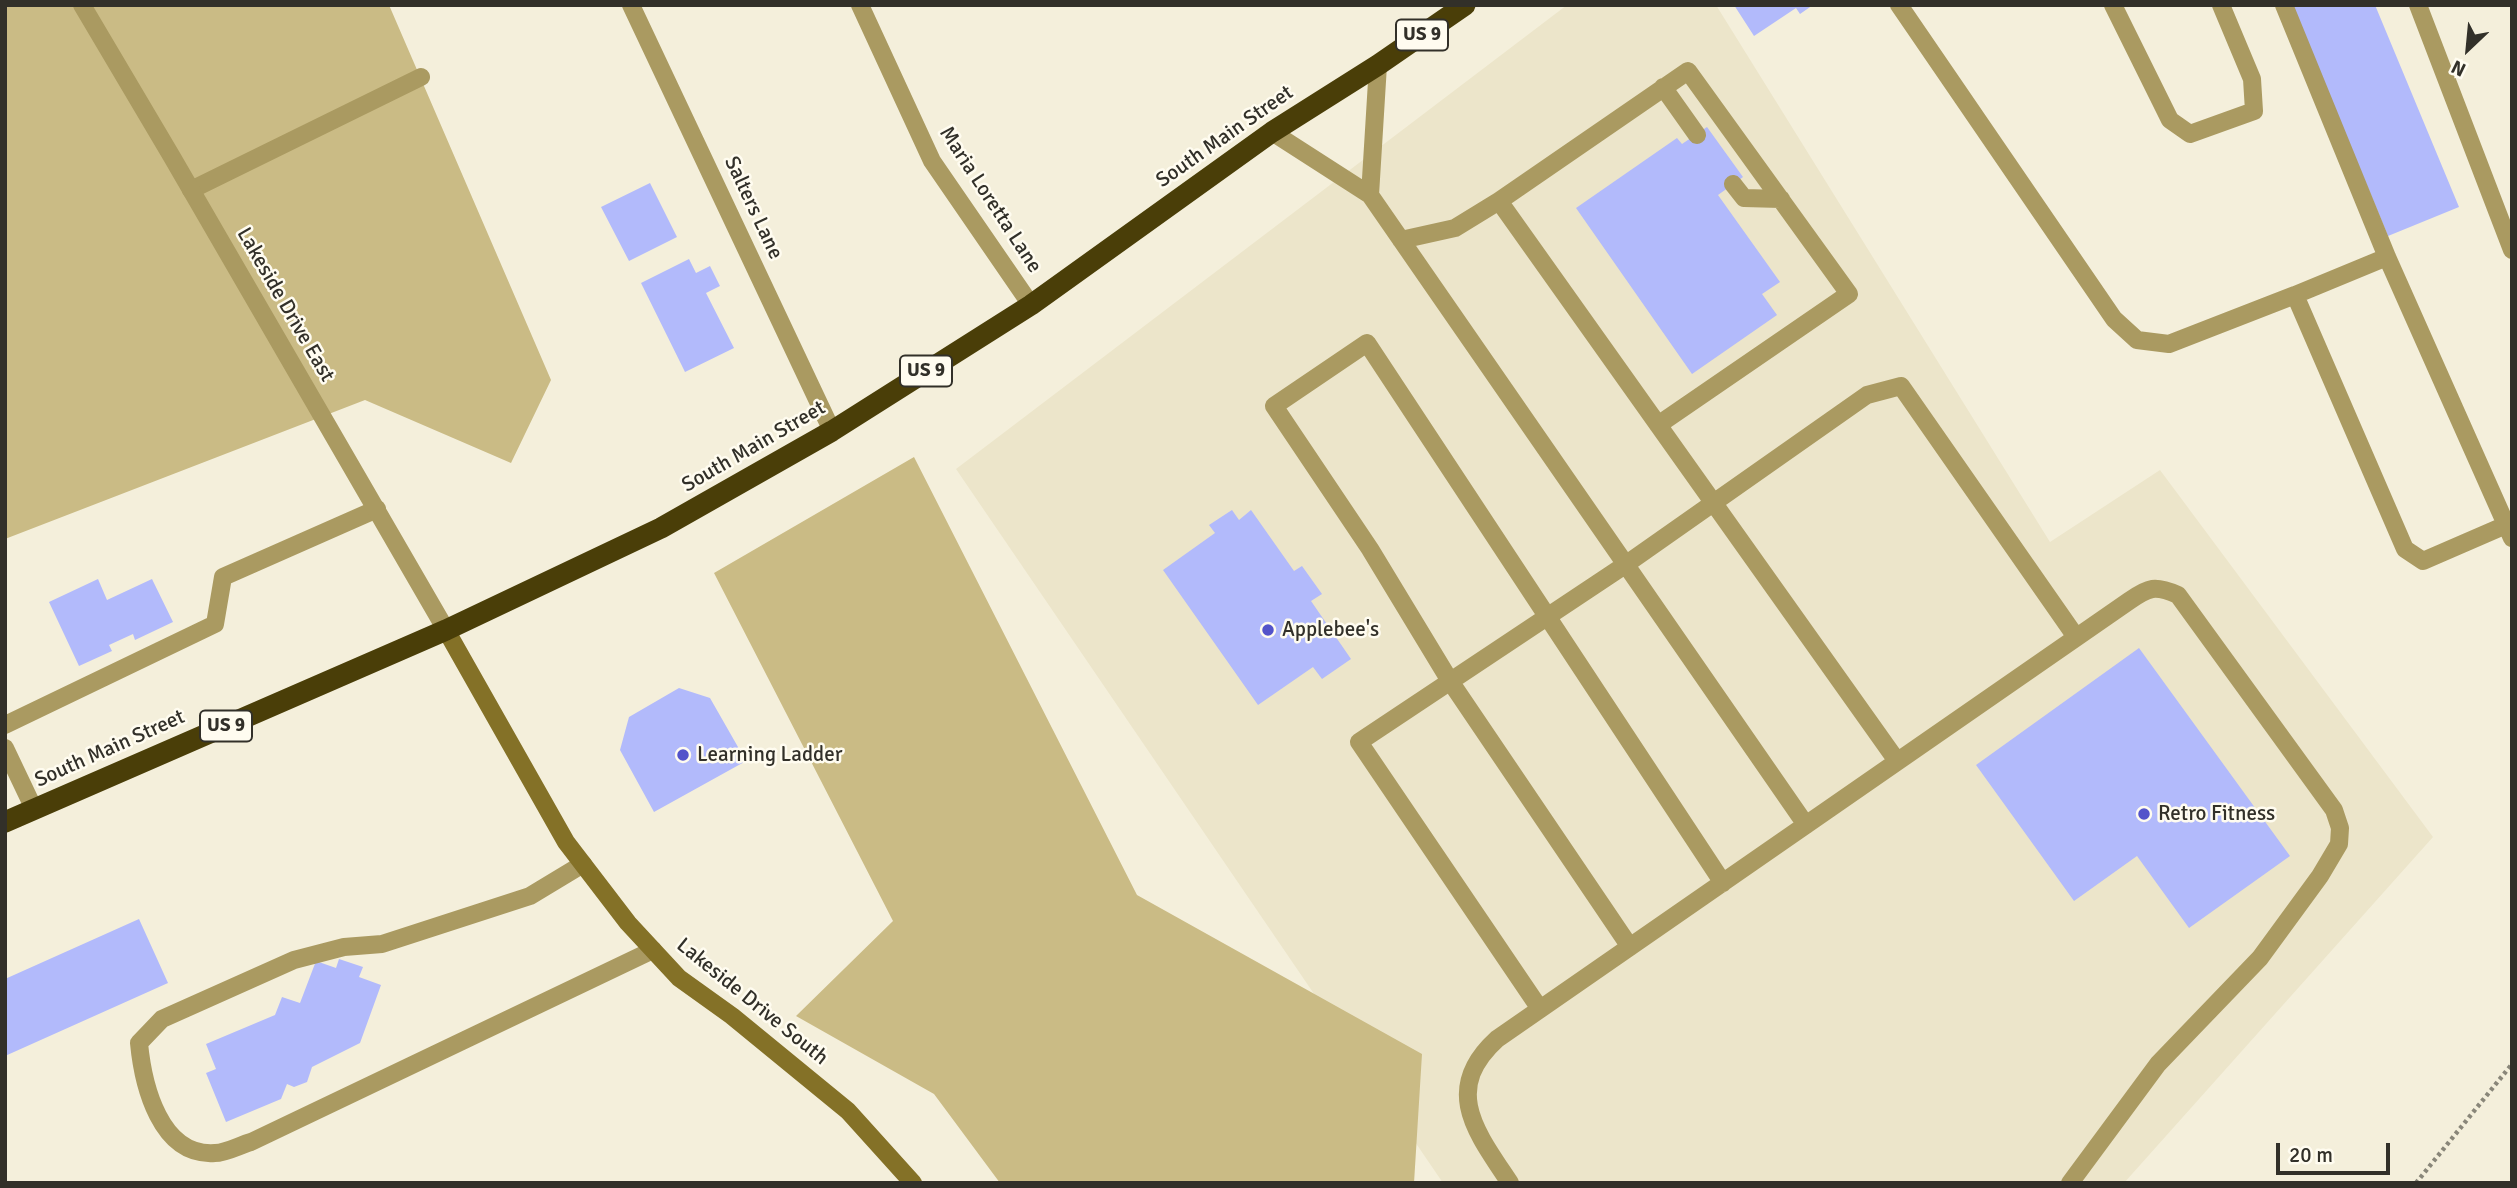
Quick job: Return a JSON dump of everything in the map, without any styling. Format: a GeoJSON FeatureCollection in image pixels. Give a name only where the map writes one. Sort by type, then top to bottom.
{"type":"FeatureCollection","features":[{"type":"Feature","properties":{"kind":"highway","name":"South Main Street"},"geometry":{"type":"LineString","coordinates":[[5,822],[446,630],[661,528],[832,431],[1031,304],[1272,132],[1378,65],[1465,5]]}},
{"type":"Feature","properties":{"kind":"street","name":"Lakeside Drive East"},"geometry":{"type":"LineString","coordinates":[[82,5],[446,630]]}},
{"type":"Feature","properties":{"kind":"street","name":"Salters Lane"},"geometry":{"type":"LineString","coordinates":[[631,5],[832,431]]}},
{"type":"Feature","properties":{"kind":"street","name":"Maria Loretta Lane"},"geometry":{"type":"LineString","coordinates":[[860,5],[932,161],[1031,304]]}},
{"type":"Feature","properties":{"kind":"street"},"geometry":{"type":"LineString","coordinates":[[1899,5],[2114,319],[2137,340],[2169,344],[2387,257]]}},
{"type":"Feature","properties":{"kind":"street"},"geometry":{"type":"LineString","coordinates":[[2113,5],[2170,120],[2190,134],[2254,111],[2252,79],[2221,5]]}},
{"type":"Feature","properties":{"kind":"street"},"geometry":{"type":"LineString","coordinates":[[2284,5],[2387,257],[2509,532],[2423,561],[2405,549],[2295,295]]}},
{"type":"Feature","properties":{"kind":"street"},"geometry":{"type":"LineString","coordinates":[[2418,5],[2512,250]]}},
{"type":"Feature","properties":{"kind":"street"},"geometry":{"type":"LineString","coordinates":[[1370,195],[1378,65]]}},
{"type":"Feature","properties":{"kind":"street"},"geometry":{"type":"LineString","coordinates":[[1401,240],[1455,228],[1499,201],[1688,71],[1849,294],[1658,425]]}},
{"type":"Feature","properties":{"kind":"street"},"geometry":{"type":"LineString","coordinates":[[191,190],[421,77]]}},
{"type":"Feature","properties":{"kind":"street"},"geometry":{"type":"LineString","coordinates":[[1663,87],[1697,135]]}},
{"type":"Feature","properties":{"kind":"street"},"geometry":{"type":"LineString","coordinates":[[1272,132],[1370,195],[1806,825]]}},
{"type":"Feature","properties":{"kind":"street"},"geometry":{"type":"LineString","coordinates":[[1733,184],[1744,198],[1780,199]]}},
{"type":"Feature","properties":{"kind":"street"},"geometry":{"type":"LineString","coordinates":[[1499,201],[1897,761]]}},
{"type":"Feature","properties":{"kind":"street"},"geometry":{"type":"LineString","coordinates":[[1630,947],[1450,681],[1370,549],[1274,406],[1367,343],[1723,883]]}},
{"type":"Feature","properties":{"kind":"street"},"geometry":{"type":"LineString","coordinates":[[1540,1009],[1359,742],[1625,565],[1867,395],[1901,386],[2076,637]]}},
{"type":"Feature","properties":{"kind":"street"},"geometry":{"type":"LineString","coordinates":[[5,725],[215,624],[223,577],[377,509]]}},
{"type":"Feature","properties":{"kind":"street"},"geometry":{"type":"LineString","coordinates":[[1510,1183],[1475,1130],[1468,1109],[1469,1081],[1482,1052],[2146,589],[2162,588],[2178,595],[2334,810],[2340,828],[2339,844],[2320,876],[2260,958],[2158,1064],[2070,1183]]}},
{"type":"Feature","properties":{"kind":"street","name":"Lakeside Drive South"},"geometry":{"type":"LineString","coordinates":[[446,630],[566,842],[628,923],[679,978],[732,1016],[848,1111],[913,1183]]}},
{"type":"Feature","properties":{"kind":"street"},"geometry":{"type":"LineString","coordinates":[[5,748],[34,809]]}},
{"type":"Feature","properties":{"kind":"street"},"geometry":{"type":"LineString","coordinates":[[583,864],[530,897],[382,944],[344,947],[294,960],[162,1019],[139,1043],[142,1072],[157,1114],[170,1135],[188,1149],[215,1153],[251,1142],[653,950]]}},
{"type":"Feature","properties":{"kind":"path"},"geometry":{"type":"LineString","coordinates":[[2416,1183],[2512,1064]]}},
{"type":"Feature","properties":{"kind":"shaded area"},"geometry":{"type":"Polygon","coordinates":[[[5,5],[389,5],[551,380],[511,463],[365,400],[5,539],[5,5]]]}},
{"type":"Feature","properties":{"kind":"shaded area"},"geometry":{"type":"Polygon","coordinates":[[[1567,5],[1716,5],[2050,542],[2160,470],[2433,837],[2124,1183],[1443,1183],[956,469],[1567,5]]]}},
{"type":"Feature","properties":{"kind":"shaded area"},"geometry":{"type":"Polygon","coordinates":[[[914,457],[1137,895],[1422,1054],[1414,1183],[1000,1183],[934,1094],[796,1016],[893,921],[714,573],[914,457]]]}},
{"type":"Feature","properties":{"kind":"building"},"geometry":{"type":"Polygon","coordinates":[[[1734,5],[1813,5],[1800,14],[1796,8],[1754,36],[1734,5]]]}},
{"type":"Feature","properties":{"kind":"building"},"geometry":{"type":"Polygon","coordinates":[[[2292,5],[2375,5],[2459,207],[2388,236],[2292,5]]]}},
{"type":"Feature","properties":{"kind":"building"},"geometry":{"type":"Polygon","coordinates":[[[1707,127],[1743,177],[1718,195],[1780,282],[1762,294],[1777,315],[1692,374],[1576,208],[1677,138],[1682,144],[1707,127]]]}},
{"type":"Feature","properties":{"kind":"building"},"geometry":{"type":"Polygon","coordinates":[[[650,183],[677,237],[629,261],[601,207],[650,183]]]}},
{"type":"Feature","properties":{"kind":"building"},"geometry":{"type":"Polygon","coordinates":[[[689,259],[696,273],[710,266],[720,286],[706,293],[734,348],[685,372],[641,283],[689,259]]]}},
{"type":"Feature","properties":{"kind":"building","name":"Applebee's"},"geometry":{"type":"Polygon","coordinates":[[[1232,510],[1239,520],[1251,510],[1294,571],[1302,566],[1322,594],[1311,601],[1351,659],[1322,679],[1313,667],[1258,705],[1163,570],[1215,533],[1209,525],[1232,510]]]}},
{"type":"Feature","properties":{"kind":"building"},"geometry":{"type":"Polygon","coordinates":[[[98,579],[107,600],[152,579],[173,622],[135,640],[133,634],[109,645],[112,651],[79,666],[49,602],[98,579]]]}},
{"type":"Feature","properties":{"kind":"building"},"geometry":{"type":"Polygon","coordinates":[[[2139,648],[2290,856],[2189,928],[2137,856],[2074,901],[1976,765],[2139,648]]]}},
{"type":"Feature","properties":{"kind":"building","name":"Learning Ladder"},"geometry":{"type":"Polygon","coordinates":[[[679,688],[710,698],[746,761],[654,812],[620,750],[629,717],[679,688]]]}},
{"type":"Feature","properties":{"kind":"building"},"geometry":{"type":"Polygon","coordinates":[[[139,919],[168,983],[5,1056],[5,979],[139,919]]]}},
{"type":"Feature","properties":{"kind":"building"},"geometry":{"type":"Polygon","coordinates":[[[339,959],[363,967],[359,977],[381,985],[360,1043],[312,1067],[307,1082],[294,1087],[287,1084],[281,1099],[226,1122],[206,1073],[216,1069],[206,1044],[275,1015],[282,997],[300,1003],[316,961],[336,968],[339,959]]]}},
{"type":"Feature","properties":{"kind":"place","name":"Applebee's"},"geometry":{"type":"Point","coordinates":[1268,630]}},
{"type":"Feature","properties":{"kind":"place","name":"Learning Ladder"},"geometry":{"type":"Point","coordinates":[683,755]}},
{"type":"Feature","properties":{"kind":"place","name":"Retro Fitness"},"geometry":{"type":"Point","coordinates":[2144,814]}}]}
